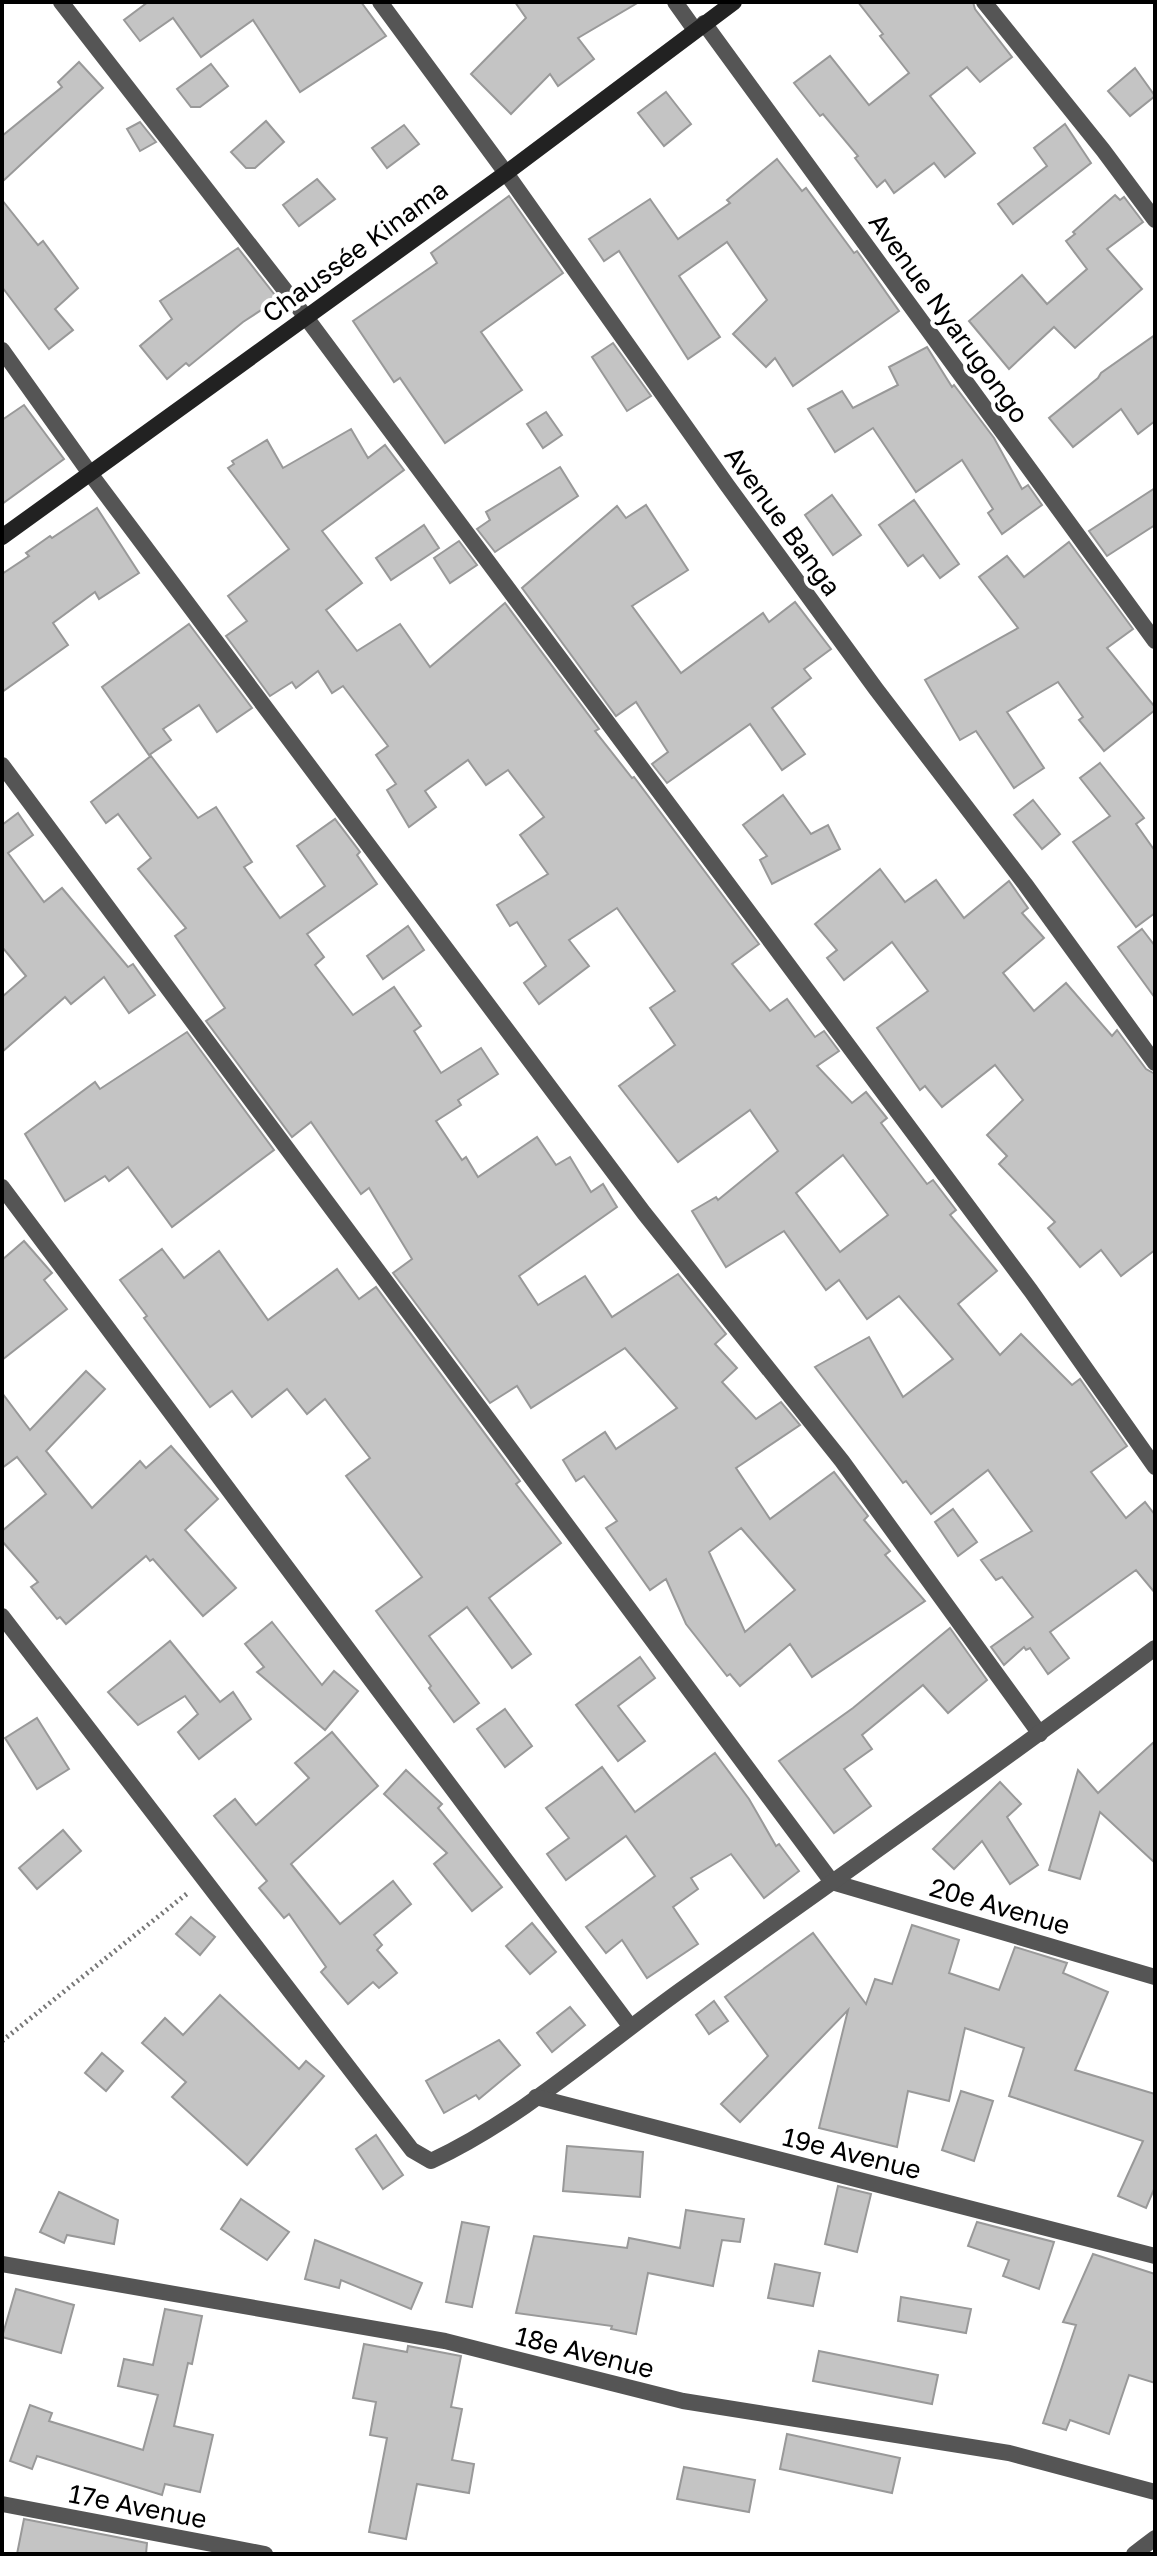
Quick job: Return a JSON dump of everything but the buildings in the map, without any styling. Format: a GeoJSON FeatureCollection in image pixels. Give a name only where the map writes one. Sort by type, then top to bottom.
{"type":"FeatureCollection","features":[{"type":"Feature","properties":{"kind":"street"},"geometry":{"type":"LineString","coordinates":[[61,2],[305,316],[1031,1291],[1155,1467]]}},
{"type":"Feature","properties":{"kind":"street","name":"Avenue Banga"},"geometry":{"type":"LineString","coordinates":[[380,2],[876,689],[1025,884],[1155,1063]]}},
{"type":"Feature","properties":{"kind":"street","name":"Avenue Nyarugongo"},"geometry":{"type":"LineString","coordinates":[[675,2],[700,27],[1155,641]]}},
{"type":"Feature","properties":{"kind":"street","name":"Chaussée Kinama"},"geometry":{"type":"LineString","coordinates":[[2,537],[506,173],[734,2]]}},
{"type":"Feature","properties":{"kind":"street"},"geometry":{"type":"LineString","coordinates":[[984,2],[1155,220]]}},
{"type":"Feature","properties":{"kind":"street"},"geometry":{"type":"LineString","coordinates":[[2,350],[89,472],[644,1213],[842,1461],[1040,1734]]}},
{"type":"Feature","properties":{"kind":"street"},"geometry":{"type":"LineString","coordinates":[[2,765],[832,1882]]}},
{"type":"Feature","properties":{"kind":"street"},"geometry":{"type":"LineString","coordinates":[[2,1187],[630,2026]]}},
{"type":"Feature","properties":{"kind":"street"},"geometry":{"type":"LineString","coordinates":[[2,1616],[412,2150],[431,2161],[456,2149],[536,2097],[1155,1648]]}},
{"type":"Feature","properties":{"kind":"street","name":"20e Avenue"},"geometry":{"type":"LineString","coordinates":[[832,1882],[1155,1977]]}},
{"type":"Feature","properties":{"kind":"street","name":"19e Avenue"},"geometry":{"type":"LineString","coordinates":[[536,2097],[1155,2256]]}},
{"type":"Feature","properties":{"kind":"street","name":"18e Avenue"},"geometry":{"type":"LineString","coordinates":[[2,2264],[445,2341],[683,2401],[1009,2453],[1155,2492]]}},
{"type":"Feature","properties":{"kind":"street","name":"17e Avenue"},"geometry":{"type":"LineString","coordinates":[[2,2504],[265,2554]]}},
{"type":"Feature","properties":{"kind":"path"},"geometry":{"type":"LineString","coordinates":[[2,2041],[205,1879]]}}]}
